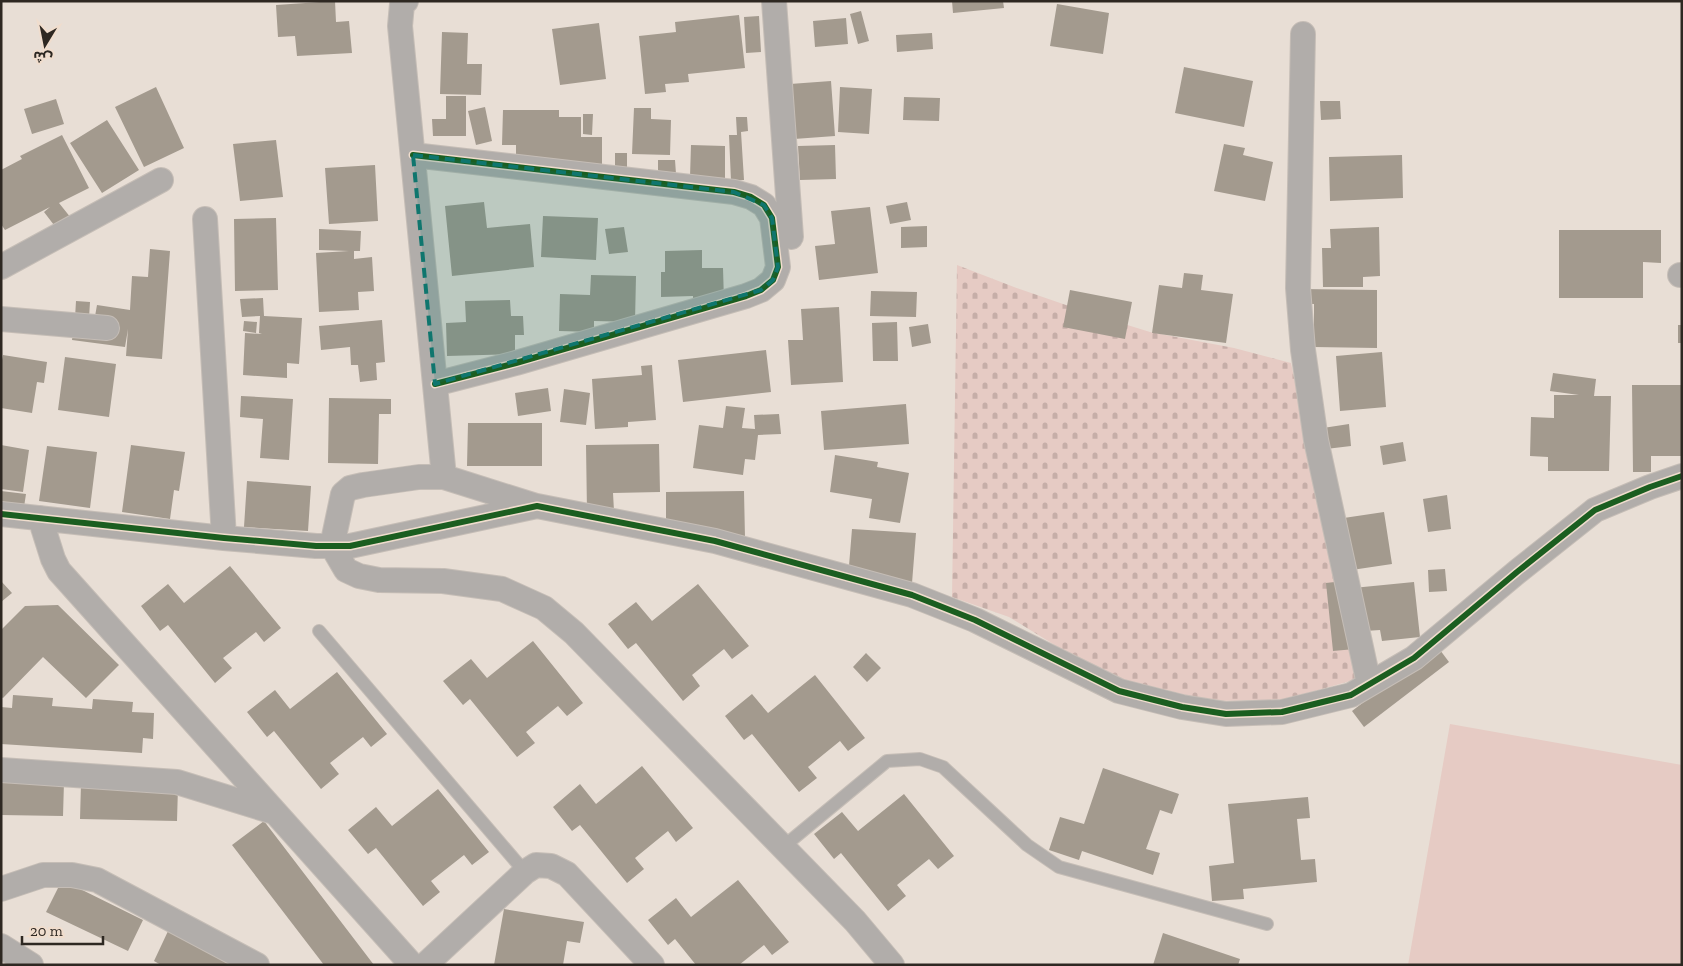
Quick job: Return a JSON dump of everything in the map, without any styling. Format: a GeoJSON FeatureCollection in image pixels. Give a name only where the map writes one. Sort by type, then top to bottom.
{"type":"FeatureCollection","features":[{"type":"Feature","properties":{"kind":"street"},"geometry":{"type":"LineString","coordinates":[[406,1],[402,4],[400,26],[444,477]]}},
{"type":"Feature","properties":{"kind":"street"},"geometry":{"type":"LineString","coordinates":[[774,1],[791,237]]}},
{"type":"Feature","properties":{"kind":"street"},"geometry":{"type":"LineString","coordinates":[[1303,34],[1298,288],[1303,350],[1316,440],[1369,684]]}},
{"type":"Feature","properties":{"kind":"street"},"geometry":{"type":"LineString","coordinates":[[413,155],[734,192],[751,197],[764,205],[772,218],[778,267],[773,280],[761,290],[746,296],[516,363],[435,384]]}},
{"type":"Feature","properties":{"kind":"street"},"geometry":{"type":"LineString","coordinates":[[1,266],[162,180]]}},
{"type":"Feature","properties":{"kind":"street"},"geometry":{"type":"LineString","coordinates":[[205,219],[224,538]]}},
{"type":"Feature","properties":{"kind":"street"},"geometry":{"type":"LineString","coordinates":[[1,319],[106,328]]}},
{"type":"Feature","properties":{"kind":"street"},"geometry":{"type":"LineString","coordinates":[[892,965],[855,921],[574,633],[544,608],[502,589],[443,581],[379,580],[359,576],[346,570],[332,546],[343,494],[350,488],[363,485],[419,477],[444,477],[537,506],[715,541],[912,595],[975,620],[1119,691],[1182,708],[1226,714],[1282,712],[1351,694],[1414,658],[1595,510],[1682,476]]}},
{"type":"Feature","properties":{"kind":"street"},"geometry":{"type":"LineString","coordinates":[[1,514],[224,538],[316,546],[350,546],[537,506]]}},
{"type":"Feature","properties":{"kind":"street"},"geometry":{"type":"LineString","coordinates":[[40,518],[53,559],[59,571],[412,965]]}},
{"type":"Feature","properties":{"kind":"street"},"geometry":{"type":"LineString","coordinates":[[1,770],[177,782],[276,813]]}},
{"type":"Feature","properties":{"kind":"street"},"geometry":{"type":"LineString","coordinates":[[425,965],[536,865],[551,866],[567,874],[652,965]]}},
{"type":"Feature","properties":{"kind":"street"},"geometry":{"type":"LineString","coordinates":[[1,888],[42,875],[72,875],[97,880],[257,965]]}},
{"type":"Feature","properties":{"kind":"street"},"geometry":{"type":"LineString","coordinates":[[1,946],[31,965]]}},
{"type":"Feature","properties":{"kind":"lane"},"geometry":{"type":"LineString","coordinates":[[319,631],[526,872]]}},
{"type":"Feature","properties":{"kind":"lane"},"geometry":{"type":"LineString","coordinates":[[782,847],[887,761],[920,759],[943,767],[1027,845],[1059,867],[1266,924]]}},
{"type":"Feature","properties":{"kind":"highlighted area"},"geometry":{"type":"Polygon","coordinates":[[[413,155],[734,192],[764,205],[772,218],[778,267],[773,280],[761,290],[435,384],[413,155]]]}},
{"type":"Feature","properties":{"kind":"green space"},"geometry":{"type":"Polygon","coordinates":[[[957,265],[1014,287],[1150,332],[1234,348],[1291,363],[1357,679],[1284,700],[1208,701],[1147,690],[1071,655],[1009,617],[952,597],[957,265]]]}},
{"type":"Feature","properties":{"kind":"green space"},"geometry":{"type":"Polygon","coordinates":[[[1450,724],[1682,765],[1682,965],[1408,965],[1450,724]]]}},
{"type":"Feature","properties":{"kind":"building"},"geometry":{"type":"Polygon","coordinates":[[[335,1],[336,22],[349,21],[352,53],[297,56],[295,36],[278,37],[276,5],[335,1]]]}},
{"type":"Feature","properties":{"kind":"building"},"geometry":{"type":"Polygon","coordinates":[[[952,1],[1003,1],[1004,8],[953,13],[952,1]]]}},
{"type":"Feature","properties":{"kind":"building"},"geometry":{"type":"Polygon","coordinates":[[[1057,4],[1109,13],[1103,54],[1050,46],[1057,4]]]}},
{"type":"Feature","properties":{"kind":"building"},"geometry":{"type":"Polygon","coordinates":[[[861,11],[869,41],[858,44],[850,14],[861,11]]]}},
{"type":"Feature","properties":{"kind":"building"},"geometry":{"type":"Polygon","coordinates":[[[739,15],[745,68],[688,74],[689,82],[665,84],[666,92],[645,94],[639,36],[676,32],[675,22],[739,15]]]}},
{"type":"Feature","properties":{"kind":"building"},"geometry":{"type":"Polygon","coordinates":[[[759,16],[761,52],[746,53],[744,17],[759,16]]]}},
{"type":"Feature","properties":{"kind":"building"},"geometry":{"type":"Polygon","coordinates":[[[846,18],[848,44],[815,47],[813,21],[846,18]]]}},
{"type":"Feature","properties":{"kind":"building"},"geometry":{"type":"Polygon","coordinates":[[[599,23],[606,79],[560,85],[552,29],[599,23]]]}},
{"type":"Feature","properties":{"kind":"building"},"geometry":{"type":"Polygon","coordinates":[[[442,32],[468,33],[467,64],[482,64],[481,95],[440,94],[442,32]]]}},
{"type":"Feature","properties":{"kind":"building"},"geometry":{"type":"Polygon","coordinates":[[[932,33],[933,49],[897,52],[896,35],[932,33]]]}},
{"type":"Feature","properties":{"kind":"building"},"geometry":{"type":"Polygon","coordinates":[[[1184,67],[1253,81],[1244,127],[1175,113],[1184,67]]]}},
{"type":"Feature","properties":{"kind":"building"},"geometry":{"type":"Polygon","coordinates":[[[831,81],[835,136],[794,139],[790,84],[831,81]]]}},
{"type":"Feature","properties":{"kind":"building"},"geometry":{"type":"Polygon","coordinates":[[[156,87],[184,148],[144,167],[115,107],[156,87]]]}},
{"type":"Feature","properties":{"kind":"building"},"geometry":{"type":"Polygon","coordinates":[[[840,87],[872,89],[869,134],[838,132],[840,87]]]}},
{"type":"Feature","properties":{"kind":"building"},"geometry":{"type":"Polygon","coordinates":[[[446,96],[466,96],[466,136],[433,136],[432,119],[446,119],[446,96]]]}},
{"type":"Feature","properties":{"kind":"building"},"geometry":{"type":"Polygon","coordinates":[[[904,97],[940,98],[939,121],[903,120],[904,97]]]}},
{"type":"Feature","properties":{"kind":"building"},"geometry":{"type":"Polygon","coordinates":[[[56,99],[64,124],[32,134],[24,109],[56,99]]]}},
{"type":"Feature","properties":{"kind":"building"},"geometry":{"type":"Polygon","coordinates":[[[1320,101],[1340,101],[1341,119],[1321,120],[1320,101]]]}},
{"type":"Feature","properties":{"kind":"building"},"geometry":{"type":"Polygon","coordinates":[[[485,107],[492,141],[476,145],[468,111],[485,107]]]}},
{"type":"Feature","properties":{"kind":"building"},"geometry":{"type":"Polygon","coordinates":[[[634,108],[651,108],[651,119],[671,120],[670,155],[632,154],[634,108]]]}},
{"type":"Feature","properties":{"kind":"building"},"geometry":{"type":"Polygon","coordinates":[[[503,110],[559,110],[559,117],[581,117],[581,137],[602,137],[602,169],[560,168],[560,159],[516,159],[516,145],[502,145],[503,110]]]}},
{"type":"Feature","properties":{"kind":"building"},"geometry":{"type":"Polygon","coordinates":[[[583,114],[593,114],[592,135],[583,134],[583,114]]]}},
{"type":"Feature","properties":{"kind":"building"},"geometry":{"type":"Polygon","coordinates":[[[736,117],[747,117],[748,131],[741,132],[744,180],[731,181],[729,135],[737,135],[736,117]]]}},
{"type":"Feature","properties":{"kind":"building"},"geometry":{"type":"Polygon","coordinates":[[[107,120],[139,170],[102,193],[70,143],[107,120]]]}},
{"type":"Feature","properties":{"kind":"building"},"geometry":{"type":"Polygon","coordinates":[[[62,135],[89,188],[59,203],[71,218],[57,229],[44,212],[50,207],[5,230],[1,224],[1,170],[22,159],[20,156],[62,135]]]}},
{"type":"Feature","properties":{"kind":"building"},"geometry":{"type":"Polygon","coordinates":[[[276,140],[283,197],[240,201],[233,144],[276,140]]]}},
{"type":"Feature","properties":{"kind":"building"},"geometry":{"type":"Polygon","coordinates":[[[1224,144],[1245,148],[1243,155],[1273,162],[1265,201],[1214,191],[1224,144]]]}},
{"type":"Feature","properties":{"kind":"building"},"geometry":{"type":"Polygon","coordinates":[[[691,145],[725,146],[725,178],[690,177],[691,145]]]}},
{"type":"Feature","properties":{"kind":"building"},"geometry":{"type":"Polygon","coordinates":[[[835,145],[836,179],[800,180],[798,146],[835,145]]]}},
{"type":"Feature","properties":{"kind":"building"},"geometry":{"type":"Polygon","coordinates":[[[615,153],[627,153],[627,169],[615,169],[615,153]]]}},
{"type":"Feature","properties":{"kind":"building"},"geometry":{"type":"Polygon","coordinates":[[[1402,155],[1403,198],[1330,201],[1329,157],[1402,155]]]}},
{"type":"Feature","properties":{"kind":"building"},"geometry":{"type":"Polygon","coordinates":[[[658,160],[675,160],[676,174],[658,174],[658,160]]]}},
{"type":"Feature","properties":{"kind":"building"},"geometry":{"type":"Polygon","coordinates":[[[375,165],[378,221],[329,224],[325,168],[375,165]]]}},
{"type":"Feature","properties":{"kind":"building"},"geometry":{"type":"Polygon","coordinates":[[[484,202],[487,228],[530,224],[534,267],[452,276],[445,206],[484,202]]]}},
{"type":"Feature","properties":{"kind":"building"},"geometry":{"type":"Polygon","coordinates":[[[907,202],[911,220],[890,224],[886,206],[907,202]]]}},
{"type":"Feature","properties":{"kind":"building"},"geometry":{"type":"Polygon","coordinates":[[[870,207],[878,273],[819,280],[815,246],[835,244],[831,211],[870,207]]]}},
{"type":"Feature","properties":{"kind":"building"},"geometry":{"type":"Polygon","coordinates":[[[543,216],[598,218],[596,260],[541,257],[543,216]]]}},
{"type":"Feature","properties":{"kind":"building"},"geometry":{"type":"Polygon","coordinates":[[[276,218],[278,290],[235,291],[234,219],[276,218]]]}},
{"type":"Feature","properties":{"kind":"building"},"geometry":{"type":"Polygon","coordinates":[[[927,226],[927,247],[901,248],[901,227],[927,226]]]}},
{"type":"Feature","properties":{"kind":"building"},"geometry":{"type":"Polygon","coordinates":[[[624,227],[628,252],[609,254],[605,229],[624,227]]]}},
{"type":"Feature","properties":{"kind":"building"},"geometry":{"type":"Polygon","coordinates":[[[1379,227],[1380,276],[1363,277],[1363,287],[1323,287],[1322,248],[1331,248],[1330,229],[1379,227]]]}},
{"type":"Feature","properties":{"kind":"building"},"geometry":{"type":"Polygon","coordinates":[[[319,229],[361,231],[360,251],[354,251],[354,259],[372,257],[374,291],[358,292],[359,310],[319,312],[316,253],[349,251],[319,250],[319,229]]]}},
{"type":"Feature","properties":{"kind":"building"},"geometry":{"type":"Polygon","coordinates":[[[1559,230],[1661,230],[1661,263],[1643,262],[1643,298],[1559,298],[1559,230]]]}},
{"type":"Feature","properties":{"kind":"building"},"geometry":{"type":"Polygon","coordinates":[[[150,249],[170,251],[162,359],[126,356],[128,329],[125,347],[72,340],[75,319],[94,322],[97,305],[130,310],[132,276],[148,277],[150,249]]]}},
{"type":"Feature","properties":{"kind":"building"},"geometry":{"type":"Polygon","coordinates":[[[702,250],[702,268],[723,268],[724,301],[693,302],[693,296],[661,297],[661,272],[665,272],[665,251],[702,250]]]}},
{"type":"Feature","properties":{"kind":"building"},"geometry":{"type":"Polygon","coordinates":[[[1184,273],[1203,275],[1201,290],[1233,294],[1226,343],[1152,333],[1159,285],[1182,288],[1184,273]]]}},
{"type":"Feature","properties":{"kind":"building"},"geometry":{"type":"Polygon","coordinates":[[[591,275],[636,276],[635,322],[594,321],[594,332],[559,331],[560,294],[590,295],[591,275]]]}},
{"type":"Feature","properties":{"kind":"building"},"geometry":{"type":"Polygon","coordinates":[[[1301,289],[1377,290],[1377,348],[1314,347],[1314,304],[1301,304],[1301,289]]]}},
{"type":"Feature","properties":{"kind":"building"},"geometry":{"type":"Polygon","coordinates":[[[1070,290],[1132,302],[1125,339],[1063,327],[1070,290]]]}},
{"type":"Feature","properties":{"kind":"building"},"geometry":{"type":"Polygon","coordinates":[[[871,291],[917,292],[916,317],[870,316],[871,291]]]}},
{"type":"Feature","properties":{"kind":"building"},"geometry":{"type":"Polygon","coordinates":[[[263,298],[264,316],[302,318],[299,364],[287,363],[287,378],[243,375],[245,333],[262,334],[259,333],[260,316],[242,317],[240,299],[263,298]]]}},
{"type":"Feature","properties":{"kind":"building"},"geometry":{"type":"Polygon","coordinates":[[[510,300],[511,316],[523,316],[524,335],[515,335],[515,354],[447,356],[446,323],[466,322],[465,301],[510,300]]]}},
{"type":"Feature","properties":{"kind":"building"},"geometry":{"type":"Polygon","coordinates":[[[76,301],[90,302],[89,318],[75,318],[76,301]]]}},
{"type":"Feature","properties":{"kind":"building"},"geometry":{"type":"Polygon","coordinates":[[[839,307],[843,382],[791,385],[788,340],[803,340],[801,309],[839,307]]]}},
{"type":"Feature","properties":{"kind":"building"},"geometry":{"type":"Polygon","coordinates":[[[382,320],[385,362],[376,363],[377,380],[360,382],[358,365],[351,365],[350,347],[321,350],[319,326],[382,320]]]}},
{"type":"Feature","properties":{"kind":"building"},"geometry":{"type":"Polygon","coordinates":[[[244,321],[257,322],[256,333],[243,331],[244,321]]]}},
{"type":"Feature","properties":{"kind":"building"},"geometry":{"type":"Polygon","coordinates":[[[897,322],[898,361],[873,361],[872,323],[897,322]]]}},
{"type":"Feature","properties":{"kind":"building"},"geometry":{"type":"Polygon","coordinates":[[[928,324],[931,343],[912,347],[909,327],[928,324]]]}},
{"type":"Feature","properties":{"kind":"building"},"geometry":{"type":"Polygon","coordinates":[[[1678,325],[1682,325],[1682,343],[1678,343],[1678,325]]]}},
{"type":"Feature","properties":{"kind":"building"},"geometry":{"type":"Polygon","coordinates":[[[766,350],[771,392],[683,402],[678,360],[766,350]]]}},
{"type":"Feature","properties":{"kind":"building"},"geometry":{"type":"Polygon","coordinates":[[[1382,352],[1386,407],[1340,411],[1336,356],[1382,352]]]}},
{"type":"Feature","properties":{"kind":"building"},"geometry":{"type":"Polygon","coordinates":[[[3,355],[47,362],[44,383],[37,382],[32,413],[1,408],[1,365],[3,355]]]}},
{"type":"Feature","properties":{"kind":"building"},"geometry":{"type":"Polygon","coordinates":[[[65,357],[116,364],[109,417],[58,410],[65,357]]]}},
{"type":"Feature","properties":{"kind":"building"},"geometry":{"type":"Polygon","coordinates":[[[652,365],[656,420],[628,422],[628,427],[595,429],[592,379],[642,375],[641,366],[652,365]]]}},
{"type":"Feature","properties":{"kind":"building"},"geometry":{"type":"Polygon","coordinates":[[[1553,373],[1596,379],[1594,396],[1611,396],[1609,471],[1548,471],[1548,457],[1530,456],[1531,417],[1554,418],[1554,395],[1579,395],[1550,391],[1553,373]]]}},
{"type":"Feature","properties":{"kind":"building"},"geometry":{"type":"Polygon","coordinates":[[[1632,385],[1682,385],[1682,456],[1651,456],[1651,472],[1633,472],[1632,385]]]}},
{"type":"Feature","properties":{"kind":"building"},"geometry":{"type":"Polygon","coordinates":[[[548,388],[551,411],[518,416],[515,393],[548,388]]]}},
{"type":"Feature","properties":{"kind":"building"},"geometry":{"type":"Polygon","coordinates":[[[564,389],[590,393],[586,425],[560,422],[564,389]]]}},
{"type":"Feature","properties":{"kind":"building"},"geometry":{"type":"Polygon","coordinates":[[[241,396],[293,399],[289,460],[260,458],[263,419],[240,417],[241,396]]]}},
{"type":"Feature","properties":{"kind":"building"},"geometry":{"type":"Polygon","coordinates":[[[329,398],[391,399],[391,414],[379,414],[378,464],[328,463],[329,398]]]}},
{"type":"Feature","properties":{"kind":"building"},"geometry":{"type":"Polygon","coordinates":[[[906,404],[909,444],[824,450],[821,411],[906,404]]]}},
{"type":"Feature","properties":{"kind":"building"},"geometry":{"type":"Polygon","coordinates":[[[726,406],[745,408],[742,428],[755,429],[754,415],[779,414],[781,434],[758,435],[755,460],[745,459],[743,475],[693,468],[699,425],[723,428],[726,406]]]}},
{"type":"Feature","properties":{"kind":"building"},"geometry":{"type":"Polygon","coordinates":[[[468,423],[542,423],[542,466],[467,466],[468,423]]]}},
{"type":"Feature","properties":{"kind":"building"},"geometry":{"type":"Polygon","coordinates":[[[1349,424],[1351,446],[1326,449],[1323,428],[1349,424]]]}},
{"type":"Feature","properties":{"kind":"building"},"geometry":{"type":"Polygon","coordinates":[[[1403,442],[1406,461],[1383,465],[1380,446],[1403,442]]]}},
{"type":"Feature","properties":{"kind":"building"},"geometry":{"type":"Polygon","coordinates":[[[659,444],[660,492],[613,493],[614,511],[587,512],[586,445],[659,444]]]}},
{"type":"Feature","properties":{"kind":"building"},"geometry":{"type":"Polygon","coordinates":[[[1,445],[29,450],[23,492],[1,489],[1,445]]]}},
{"type":"Feature","properties":{"kind":"building"},"geometry":{"type":"Polygon","coordinates":[[[131,445],[185,452],[179,491],[174,490],[170,519],[122,512],[131,445]]]}},
{"type":"Feature","properties":{"kind":"building"},"geometry":{"type":"Polygon","coordinates":[[[47,446],[97,452],[90,508],[39,501],[47,446]]]}},
{"type":"Feature","properties":{"kind":"building"},"geometry":{"type":"Polygon","coordinates":[[[835,455],[878,462],[877,467],[909,473],[900,523],[869,518],[872,499],[830,492],[835,455]]]}},
{"type":"Feature","properties":{"kind":"building"},"geometry":{"type":"Polygon","coordinates":[[[247,481],[311,486],[308,531],[244,527],[247,481]]]}},
{"type":"Feature","properties":{"kind":"building"},"geometry":{"type":"Polygon","coordinates":[[[1,491],[26,494],[24,507],[1,504],[1,491]]]}},
{"type":"Feature","properties":{"kind":"building"},"geometry":{"type":"Polygon","coordinates":[[[744,491],[745,538],[666,539],[666,492],[744,491]]]}},
{"type":"Feature","properties":{"kind":"building"},"geometry":{"type":"Polygon","coordinates":[[[1447,495],[1451,529],[1428,532],[1423,499],[1447,495]]]}},
{"type":"Feature","properties":{"kind":"building"},"geometry":{"type":"Polygon","coordinates":[[[1384,512],[1392,564],[1345,571],[1337,519],[1384,512]]]}},
{"type":"Feature","properties":{"kind":"building"},"geometry":{"type":"Polygon","coordinates":[[[852,529],[916,533],[912,583],[848,578],[852,529]]]}},
{"type":"Feature","properties":{"kind":"building"},"geometry":{"type":"Polygon","coordinates":[[[230,566],[281,628],[264,642],[256,632],[223,658],[232,668],[215,683],[168,625],[160,631],[141,606],[168,584],[184,603],[230,566]]]}},
{"type":"Feature","properties":{"kind":"building"},"geometry":{"type":"Polygon","coordinates":[[[1445,569],[1447,591],[1429,592],[1428,570],[1445,569]]]}},
{"type":"Feature","properties":{"kind":"building"},"geometry":{"type":"Polygon","coordinates":[[[1352,580],[1353,588],[1414,582],[1420,637],[1382,641],[1380,630],[1365,631],[1366,648],[1333,651],[1326,583],[1352,580]]]}},
{"type":"Feature","properties":{"kind":"building"},"geometry":{"type":"Polygon","coordinates":[[[1,581],[12,593],[1,602],[1,581]]]}},
{"type":"Feature","properties":{"kind":"building"},"geometry":{"type":"Polygon","coordinates":[[[698,584],[749,646],[732,659],[724,649],[692,675],[700,686],[683,701],[636,643],[628,649],[608,624],[636,602],[652,621],[698,584]]]}},
{"type":"Feature","properties":{"kind":"building"},"geometry":{"type":"Polygon","coordinates":[[[58,605],[119,665],[86,698],[43,657],[3,698],[1,697],[1,630],[25,606],[58,605]]]}},
{"type":"Feature","properties":{"kind":"building"},"geometry":{"type":"Polygon","coordinates":[[[533,641],[583,703],[567,716],[558,706],[526,732],[535,743],[517,757],[470,699],[463,705],[443,681],[471,659],[487,678],[533,641]]]}},
{"type":"Feature","properties":{"kind":"building"},"geometry":{"type":"Polygon","coordinates":[[[1437,646],[1449,662],[1364,727],[1352,711],[1437,646]]]}},
{"type":"Feature","properties":{"kind":"building"},"geometry":{"type":"Polygon","coordinates":[[[866,653],[881,668],[867,682],[853,667],[866,653]]]}},
{"type":"Feature","properties":{"kind":"building"},"geometry":{"type":"Polygon","coordinates":[[[337,672],[387,734],[371,747],[363,737],[330,763],[339,774],[321,789],[274,731],[267,737],[247,712],[275,690],[290,709],[337,672]]]}},
{"type":"Feature","properties":{"kind":"building"},"geometry":{"type":"Polygon","coordinates":[[[815,675],[865,738],[848,751],[840,741],[808,767],[817,778],[799,792],[752,734],[744,740],[725,716],[752,694],[768,713],[815,675]]]}},
{"type":"Feature","properties":{"kind":"building"},"geometry":{"type":"Polygon","coordinates":[[[13,695],[53,698],[52,706],[92,709],[93,699],[133,702],[132,712],[154,713],[153,739],[143,738],[142,753],[1,744],[1,707],[12,708],[13,695]]]}},
{"type":"Feature","properties":{"kind":"building"},"geometry":{"type":"Polygon","coordinates":[[[642,766],[693,828],[676,842],[668,831],[635,858],[644,869],[627,883],[580,825],[572,831],[553,807],[580,784],[596,804],[642,766]]]}},
{"type":"Feature","properties":{"kind":"building"},"geometry":{"type":"Polygon","coordinates":[[[1103,768],[1179,794],[1172,814],[1160,810],[1146,849],[1160,853],[1153,875],[1082,851],[1079,860],[1049,850],[1060,817],[1084,824],[1103,768]]]}},
{"type":"Feature","properties":{"kind":"building"},"geometry":{"type":"Polygon","coordinates":[[[1,780],[64,782],[63,816],[1,815],[1,780]]]}},
{"type":"Feature","properties":{"kind":"building"},"geometry":{"type":"Polygon","coordinates":[[[81,784],[178,787],[177,821],[80,819],[81,784]]]}},
{"type":"Feature","properties":{"kind":"building"},"geometry":{"type":"Polygon","coordinates":[[[438,789],[489,852],[472,865],[464,855],[431,881],[440,892],[423,906],[376,848],[368,854],[348,830],[376,807],[392,826],[438,789]]]}},
{"type":"Feature","properties":{"kind":"building"},"geometry":{"type":"Polygon","coordinates":[[[904,794],[954,856],[938,869],[929,859],[897,885],[906,896],[888,911],[841,853],[834,859],[814,834],[842,812],[858,831],[904,794]]]}},
{"type":"Feature","properties":{"kind":"building"},"geometry":{"type":"Polygon","coordinates":[[[1308,797],[1310,818],[1297,819],[1301,860],[1315,859],[1317,882],[1243,889],[1244,899],[1212,901],[1209,866],[1234,863],[1228,804],[1308,797]]]}},
{"type":"Feature","properties":{"kind":"building"},"geometry":{"type":"Polygon","coordinates":[[[264,821],[374,965],[324,965],[232,845],[264,821]]]}},
{"type":"Feature","properties":{"kind":"building"},"geometry":{"type":"Polygon","coordinates":[[[62,880],[143,920],[128,951],[46,912],[62,880]]]}},
{"type":"Feature","properties":{"kind":"building"},"geometry":{"type":"Polygon","coordinates":[[[738,880],[789,942],[772,955],[764,945],[739,965],[696,965],[675,939],[668,945],[648,920],[676,898],[691,917],[738,880]]]}},
{"type":"Feature","properties":{"kind":"building"},"geometry":{"type":"Polygon","coordinates":[[[504,909],[584,922],[580,943],[567,941],[563,965],[494,965],[504,909]]]}},
{"type":"Feature","properties":{"kind":"building"},"geometry":{"type":"Polygon","coordinates":[[[169,929],[242,965],[161,965],[154,961],[169,929]]]}},
{"type":"Feature","properties":{"kind":"building"},"geometry":{"type":"Polygon","coordinates":[[[1163,933],[1240,959],[1238,965],[1153,965],[1163,933]]]}},
{"type":"Feature","properties":{"kind":"cycle path"},"geometry":{"type":"LineString","coordinates":[[413,155],[734,192],[751,197],[764,205],[772,218],[778,267],[773,280],[761,290],[746,296],[516,363],[435,384]]}},
{"type":"Feature","properties":{"kind":"cycle path"},"geometry":{"type":"LineString","coordinates":[[1,514],[224,538],[316,546],[350,546],[537,506],[715,541],[912,595],[975,620],[1119,691],[1182,707],[1226,714],[1282,712],[1351,695],[1414,658],[1595,510],[1682,476]]}}]}
